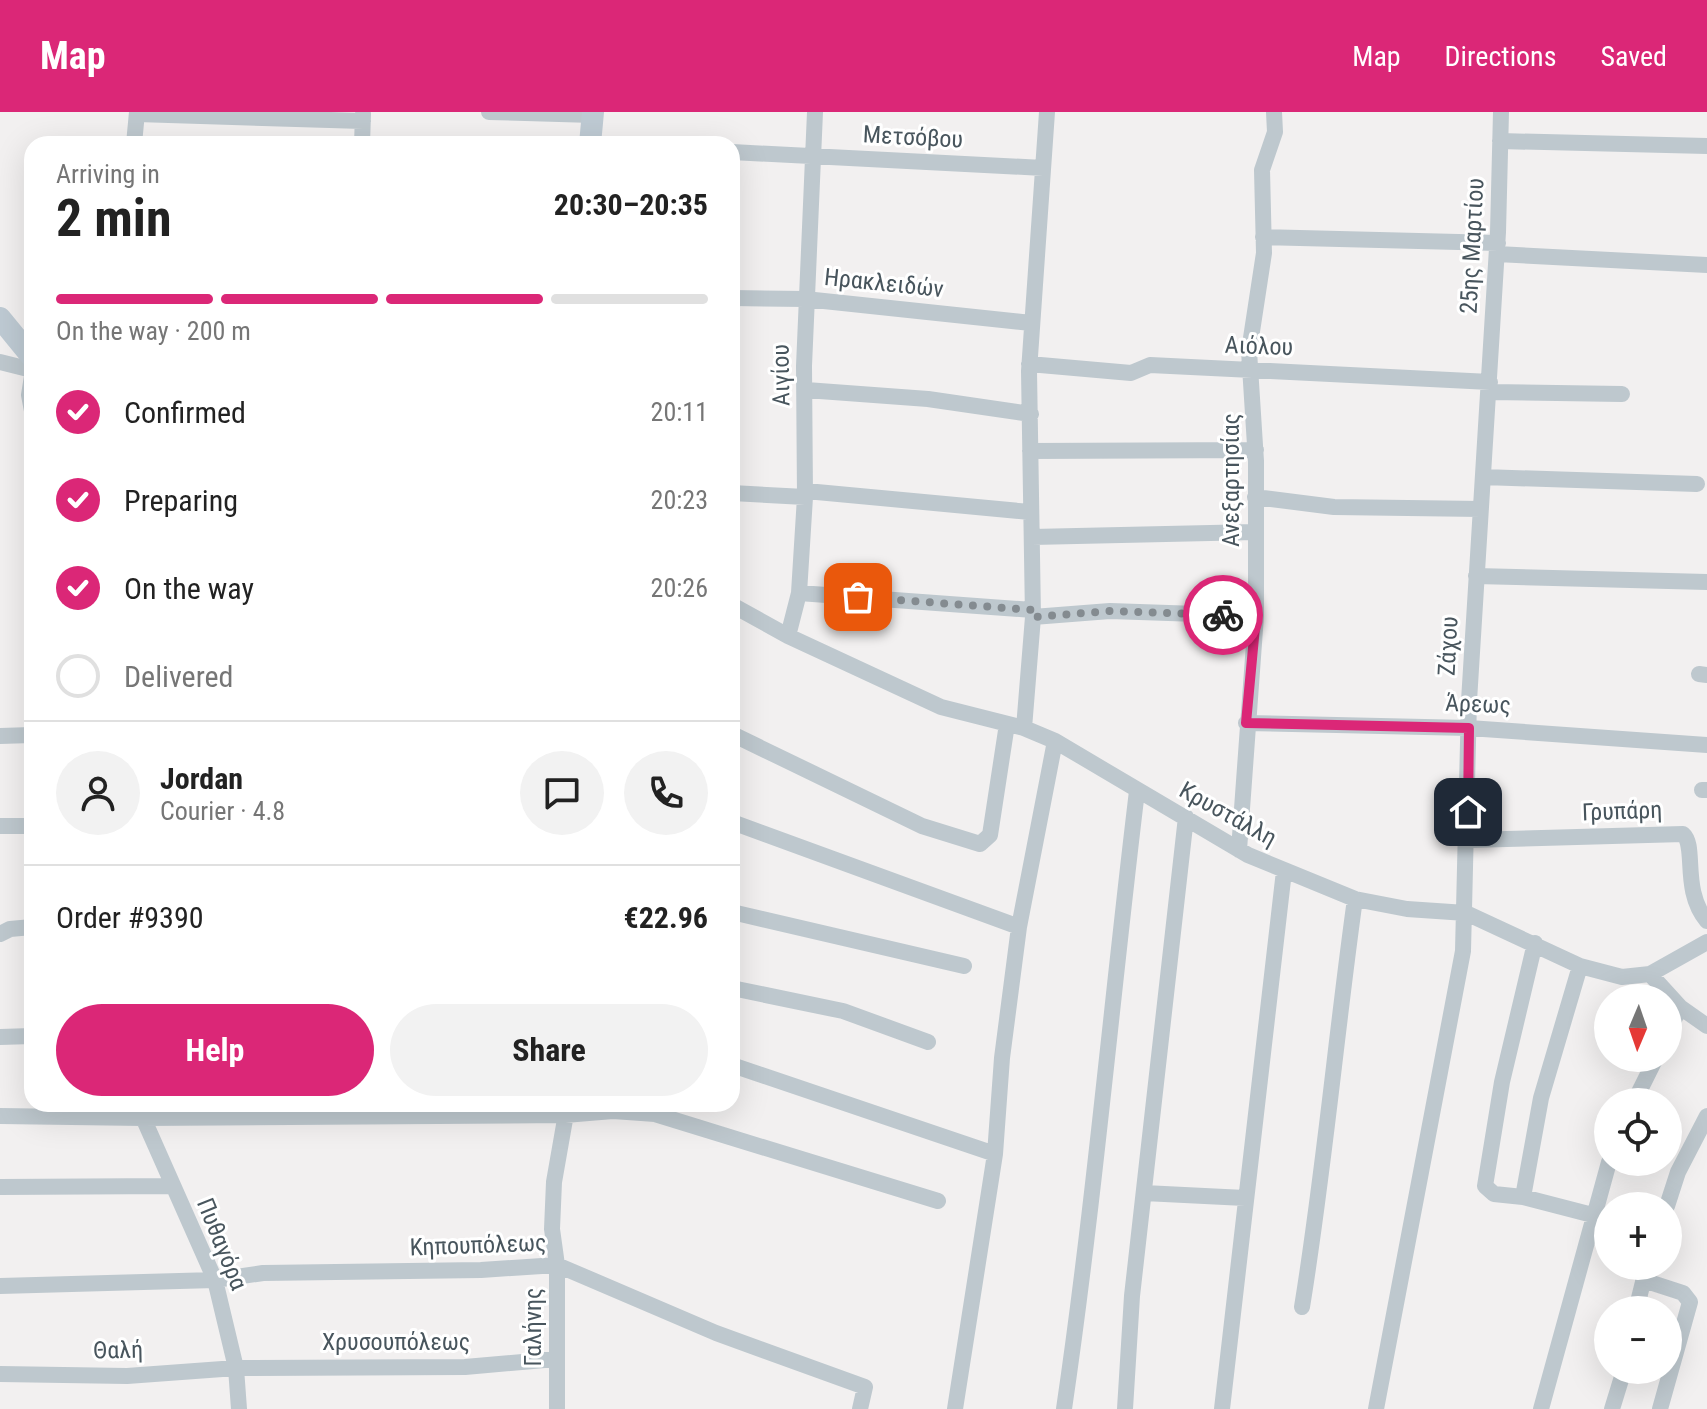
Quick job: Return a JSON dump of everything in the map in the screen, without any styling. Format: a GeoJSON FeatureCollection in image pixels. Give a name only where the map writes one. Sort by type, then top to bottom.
{"type":"FeatureCollection","features":[{"type":"Feature","properties":{"kind":"street"},"geometry":{"type":"LineString","coordinates":[[489,112],[593,114],[591,136]]}},
{"type":"Feature","properties":{"kind":"street","name":"Αιγίου"},"geometry":{"type":"LineString","coordinates":[[788,636],[799,593],[806,494],[805,299],[815,112]]}},
{"type":"Feature","properties":{"kind":"street"},"geometry":{"type":"LineString","coordinates":[[1024,728],[1033,613],[1029,364],[1047,112]]}},
{"type":"Feature","properties":{"kind":"street","name":"Ανεξαρτησίας"},"geometry":{"type":"LineString","coordinates":[[1239,850],[1256,616],[1256,450],[1251,334],[1262,281],[1262,170],[1275,132],[1274,112]]}},
{"type":"Feature","properties":{"kind":"street","name":"25ης Μαρτίου"},"geometry":{"type":"LineString","coordinates":[[1490,387],[1501,112]]}},
{"type":"Feature","properties":{"kind":"street"},"geometry":{"type":"LineString","coordinates":[[135,136],[137,113],[363,117]]}},
{"type":"Feature","properties":{"kind":"street"},"geometry":{"type":"LineString","coordinates":[[1500,141],[1707,146]]}},
{"type":"Feature","properties":{"kind":"street","name":"Μετσόβου"},"geometry":{"type":"LineString","coordinates":[[740,152],[1043,168]]}},
{"type":"Feature","properties":{"kind":"street"},"geometry":{"type":"LineString","coordinates":[[1263,237],[1497,248],[1707,265]]}},
{"type":"Feature","properties":{"kind":"street"},"geometry":{"type":"LineString","coordinates":[[774,297],[805,326]]}},
{"type":"Feature","properties":{"kind":"street","name":"Ηρακλειδών"},"geometry":{"type":"LineString","coordinates":[[740,298],[805,299],[1031,323]]}},
{"type":"Feature","properties":{"kind":"street"},"geometry":{"type":"LineString","coordinates":[[0,318],[24,347]]}},
{"type":"Feature","properties":{"kind":"street"},"geometry":{"type":"LineString","coordinates":[[0,362],[24,370]]}},
{"type":"Feature","properties":{"kind":"street","name":"Αιόλου"},"geometry":{"type":"LineString","coordinates":[[1029,364],[1131,373],[1150,365],[1251,370],[1622,394]]}},
{"type":"Feature","properties":{"kind":"street","name":"Ζάχου"},"geometry":{"type":"LineString","coordinates":[[1376,1409],[1463,951],[1476,576],[1490,387]]}},
{"type":"Feature","properties":{"kind":"street"},"geometry":{"type":"LineString","coordinates":[[806,390],[928,399],[1031,414]]}},
{"type":"Feature","properties":{"kind":"street"},"geometry":{"type":"LineString","coordinates":[[1030,451],[1256,450]]}},
{"type":"Feature","properties":{"kind":"street"},"geometry":{"type":"LineString","coordinates":[[1483,477],[1697,484]]}},
{"type":"Feature","properties":{"kind":"street"},"geometry":{"type":"LineString","coordinates":[[740,493],[806,494],[1030,512]]}},
{"type":"Feature","properties":{"kind":"street"},"geometry":{"type":"LineString","coordinates":[[1255,497],[1334,507],[1481,509]]}},
{"type":"Feature","properties":{"kind":"street"},"geometry":{"type":"LineString","coordinates":[[1032,537],[1255,532]]}},
{"type":"Feature","properties":{"kind":"street"},"geometry":{"type":"LineString","coordinates":[[1476,576],[1707,582]]}},
{"type":"Feature","properties":{"kind":"street"},"geometry":{"type":"LineString","coordinates":[[799,593],[1033,613],[1110,611],[1256,616]]}},
{"type":"Feature","properties":{"kind":"street","name":"Κρυστάλλη"},"geometry":{"type":"LineString","coordinates":[[740,609],[788,636],[941,707],[1024,728],[1055,741],[1095,761],[1137,791],[1239,850],[1284,871],[1355,899],[1407,909],[1466,913],[1580,966],[1622,977],[1650,974]]}},
{"type":"Feature","properties":{"kind":"street","name":"Άρεως"},"geometry":{"type":"LineString","coordinates":[[1246,723],[1469,728],[1707,745]]}},
{"type":"Feature","properties":{"kind":"street"},"geometry":{"type":"LineString","coordinates":[[740,738],[922,826],[980,844],[990,835],[1007,724]]}},
{"type":"Feature","properties":{"kind":"street"},"geometry":{"type":"LineString","coordinates":[[0,736],[24,735]]}},
{"type":"Feature","properties":{"kind":"street"},"geometry":{"type":"LineString","coordinates":[[955,1409],[995,1154],[1002,1058],[1019,927],[1055,741]]}},
{"type":"Feature","properties":{"kind":"street"},"geometry":{"type":"LineString","coordinates":[[1064,1409],[1084,1270],[1137,791]]}},
{"type":"Feature","properties":{"kind":"street"},"geometry":{"type":"LineString","coordinates":[[1125,1409],[1132,1296],[1186,817]]}},
{"type":"Feature","properties":{"kind":"street"},"geometry":{"type":"LineString","coordinates":[[740,825],[1019,927]]}},
{"type":"Feature","properties":{"kind":"street"},"geometry":{"type":"LineString","coordinates":[[0,826],[24,826]]}},
{"type":"Feature","properties":{"kind":"street","name":"Γρυπάρη"},"geometry":{"type":"LineString","coordinates":[[1468,840],[1683,834],[1689,840],[1691,894],[1707,921]]}},
{"type":"Feature","properties":{"kind":"street"},"geometry":{"type":"LineString","coordinates":[[1222,1409],[1284,871]]}},
{"type":"Feature","properties":{"kind":"street"},"geometry":{"type":"LineString","coordinates":[[1302,1307],[1321,1192],[1332,1060],[1355,899]]}},
{"type":"Feature","properties":{"kind":"street"},"geometry":{"type":"LineString","coordinates":[[740,914],[964,966]]}},
{"type":"Feature","properties":{"kind":"street"},"geometry":{"type":"LineString","coordinates":[[0,934],[24,929]]}},
{"type":"Feature","properties":{"kind":"street"},"geometry":{"type":"LineString","coordinates":[[1659,984],[1650,974],[1707,942]]}},
{"type":"Feature","properties":{"kind":"street"},"geometry":{"type":"LineString","coordinates":[[1535,943],[1502,1082],[1484,1182],[1490,1193],[1523,1197],[1594,1215]]}},
{"type":"Feature","properties":{"kind":"street"},"geometry":{"type":"LineString","coordinates":[[1523,1197],[1541,1098],[1580,966]]}},
{"type":"Feature","properties":{"kind":"street"},"geometry":{"type":"LineString","coordinates":[[740,990],[843,1011],[928,1042]]}},
{"type":"Feature","properties":{"kind":"street"},"geometry":{"type":"LineString","coordinates":[[1682,1008],[1707,1026]]}},
{"type":"Feature","properties":{"kind":"street"},"geometry":{"type":"LineString","coordinates":[[0,1037],[24,1036]]}},
{"type":"Feature","properties":{"kind":"street"},"geometry":{"type":"LineString","coordinates":[[740,1068],[995,1154]]}},
{"type":"Feature","properties":{"kind":"street"},"geometry":{"type":"LineString","coordinates":[[0,1116],[112,1112]]}},
{"type":"Feature","properties":{"kind":"street","name":"Πυθαγόρα"},"geometry":{"type":"LineString","coordinates":[[140,1112],[215,1280],[236,1368],[239,1409]]}},
{"type":"Feature","properties":{"kind":"street","name":"Γαλήνης"},"geometry":{"type":"LineString","coordinates":[[562,1408],[556,1359],[557,1265],[552,1229],[554,1182],[566,1112]]}},
{"type":"Feature","properties":{"kind":"street"},"geometry":{"type":"LineString","coordinates":[[627,1112],[655,1114],[938,1201]]}},
{"type":"Feature","properties":{"kind":"street"},"geometry":{"type":"LineString","coordinates":[[1672,1192],[1678,1172],[1707,1116]]}},
{"type":"Feature","properties":{"kind":"street"},"geometry":{"type":"LineString","coordinates":[[0,1187],[171,1186]]}},
{"type":"Feature","properties":{"kind":"street"},"geometry":{"type":"LineString","coordinates":[[1144,1193],[1245,1198]]}},
{"type":"Feature","properties":{"kind":"street"},"geometry":{"type":"LineString","coordinates":[[1541,1409],[1594,1236]]}},
{"type":"Feature","properties":{"kind":"street","name":"Κηπουπόλεως"},"geometry":{"type":"LineString","coordinates":[[0,1286],[215,1280],[263,1273],[481,1270],[557,1265],[716,1333],[865,1387],[860,1409]]}},
{"type":"Feature","properties":{"kind":"street"},"geometry":{"type":"LineString","coordinates":[[1658,1280],[1683,1293],[1690,1302],[1660,1409]]}},
{"type":"Feature","properties":{"kind":"street","name":"Χρυσουπόλεως"},"geometry":{"type":"LineString","coordinates":[[236,1368],[465,1367],[556,1359]]}},
{"type":"Feature","properties":{"kind":"street","name":"Θαλή"},"geometry":{"type":"LineString","coordinates":[[0,1374],[127,1376],[236,1368]]}},
{"type":"Feature","properties":{"kind":"street"},"geometry":{"type":"LineString","coordinates":[[1612,1409],[1620,1384]]}},
{"type":"Feature","properties":{"kind":"way so far"},"geometry":{"type":"LineString","coordinates":[[858,597],[1033,610],[1033,617],[1110,611],[1223,615]]}},
{"type":"Feature","properties":{"kind":"route"},"geometry":{"type":"LineString","coordinates":[[1223,615],[1256,616],[1246,723],[1280,727],[1469,728],[1468,812]]}}]}
